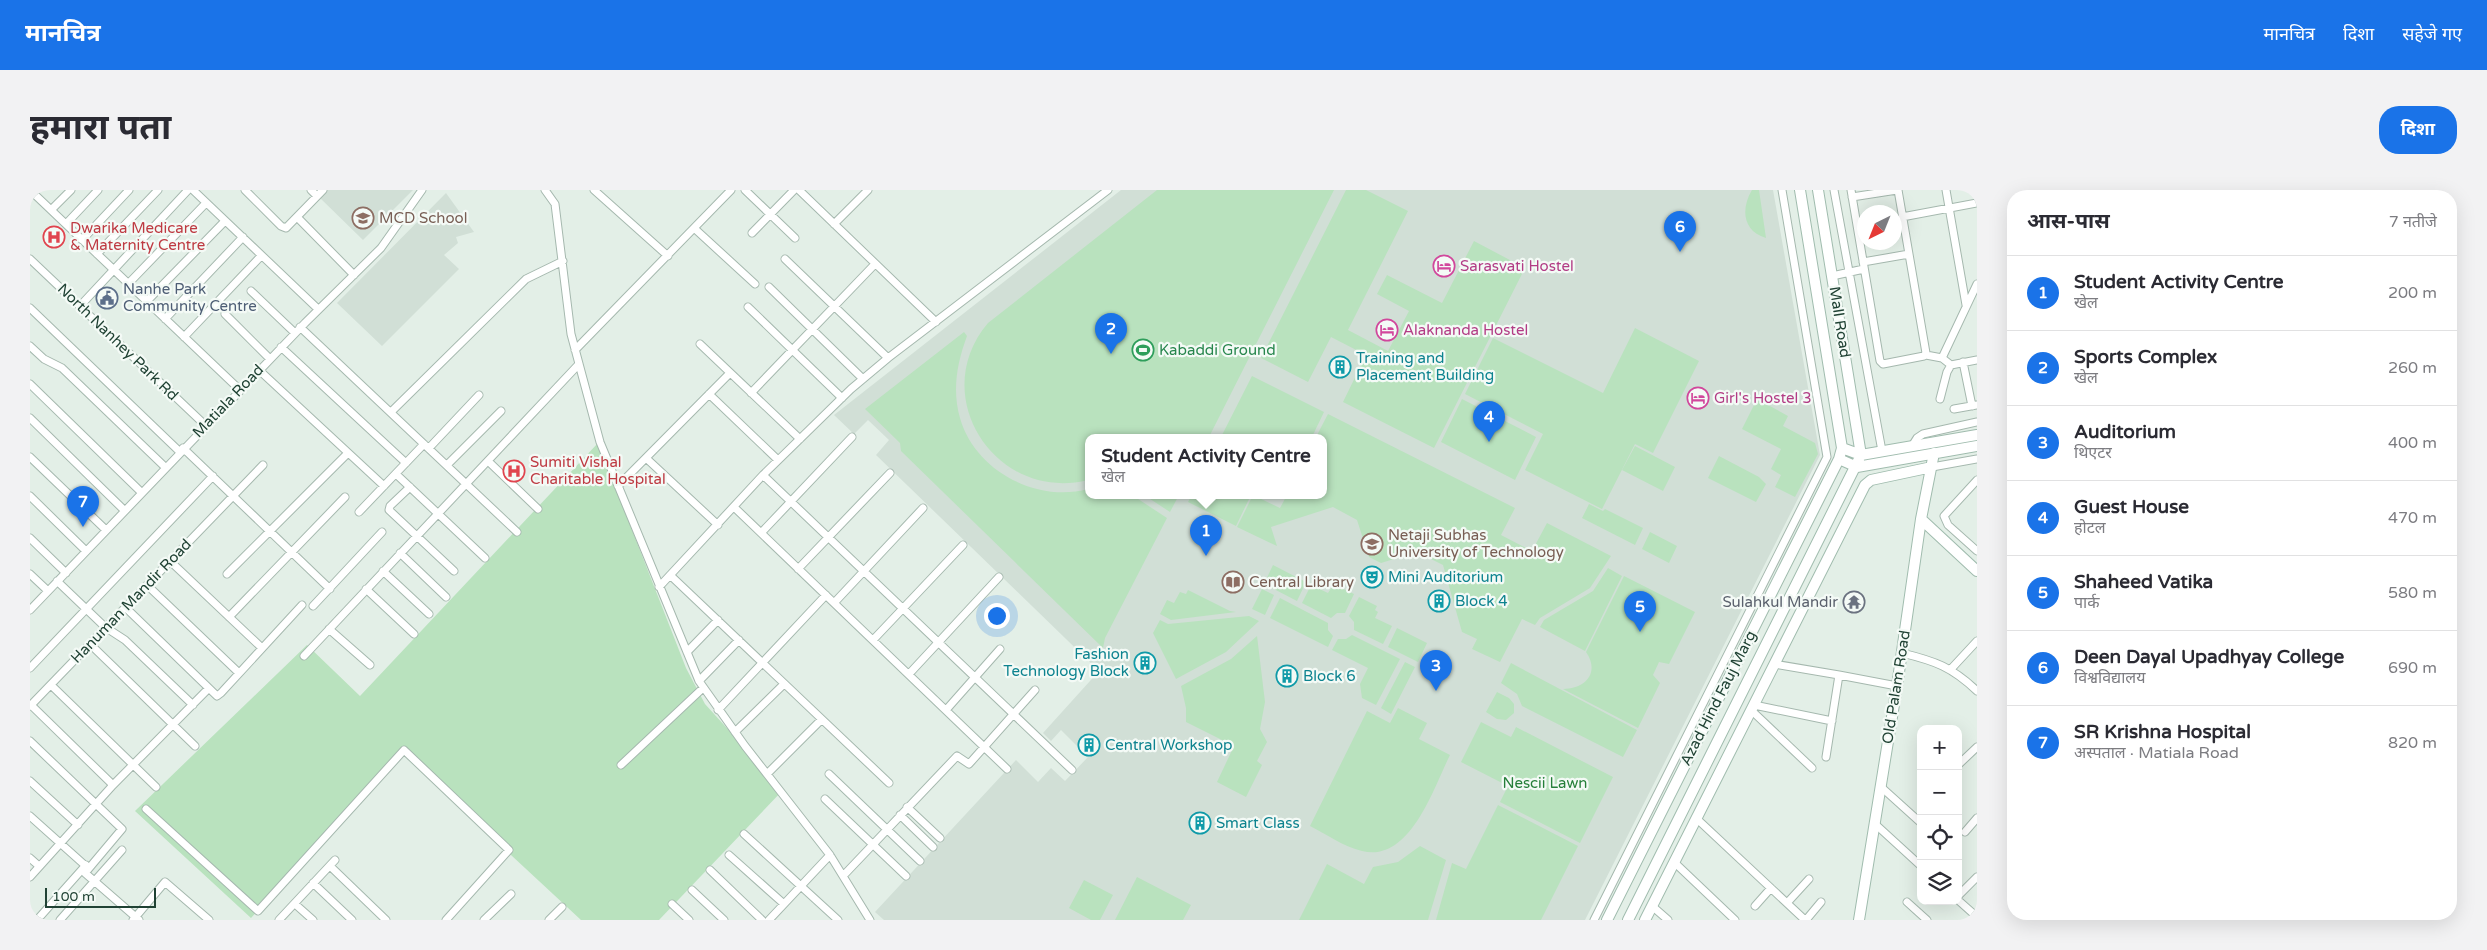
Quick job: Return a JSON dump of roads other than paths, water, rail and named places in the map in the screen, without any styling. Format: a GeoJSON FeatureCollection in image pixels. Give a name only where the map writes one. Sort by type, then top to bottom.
{"type":"FeatureCollection","features":[{"type":"Feature","properties":{"kind":"main road","name":"Mall Road"},"geometry":{"type":"LineString","coordinates":[[1800,190],[1842,448]]}},
{"type":"Feature","properties":{"kind":"main road","name":"Mall Road"},"geometry":{"type":"LineString","coordinates":[[1818,190],[1861,455]]}},
{"type":"Feature","properties":{"kind":"main road"},"geometry":{"type":"LineString","coordinates":[[1842,448],[1861,455],[1977,435]]}},
{"type":"Feature","properties":{"kind":"main road"},"geometry":{"type":"LineString","coordinates":[[1839,459],[1857,467],[1977,446]]}},
{"type":"Feature","properties":{"kind":"main road","name":"Azad Hind Fauj Marg"},"geometry":{"type":"LineString","coordinates":[[1607,920],[1839,459],[1842,448]]}},
{"type":"Feature","properties":{"kind":"main road","name":"Old Palam Road"},"geometry":{"type":"LineString","coordinates":[[1858,920],[1898,686],[1921,519],[1934,453]]}},
{"type":"Feature","properties":{"kind":"main road","name":"Azad Hind Fauj Marg"},"geometry":{"type":"LineString","coordinates":[[1628,920],[1857,467],[1861,455]]}},
{"type":"Feature","properties":{"kind":"main road"},"geometry":{"type":"LineString","coordinates":[[1645,920],[1865,485],[1873,479],[1932,466]]}},
{"type":"Feature","properties":{"kind":"main road"},"geometry":{"type":"LineString","coordinates":[[1921,519],[1977,571]]}},
{"type":"Feature","properties":{"kind":"street"},"geometry":{"type":"LineString","coordinates":[[51,210],[71,190]]}},
{"type":"Feature","properties":{"kind":"street"},"geometry":{"type":"LineString","coordinates":[[66,224],[98,190]]}},
{"type":"Feature","properties":{"kind":"street"},"geometry":{"type":"LineString","coordinates":[[82,240],[129,190]]}},
{"type":"Feature","properties":{"kind":"street"},"geometry":{"type":"LineString","coordinates":[[97,254],[158,190]]}},
{"type":"Feature","properties":{"kind":"street"},"geometry":{"type":"LineString","coordinates":[[80,306],[188,190]]}},
{"type":"Feature","properties":{"kind":"street"},"geometry":{"type":"LineString","coordinates":[[193,190],[318,309]]}},
{"type":"Feature","properties":{"kind":"street"},"geometry":{"type":"LineString","coordinates":[[245,190],[283,228],[290,225],[323,190]]}},
{"type":"Feature","properties":{"kind":"street"},"geometry":{"type":"LineString","coordinates":[[311,190],[317,196]]}},
{"type":"Feature","properties":{"kind":"street","name":"Matiala Road"},"geometry":{"type":"LineString","coordinates":[[30,610],[205,425],[386,242],[422,190]]}},
{"type":"Feature","properties":{"kind":"street"},"geometry":{"type":"LineString","coordinates":[[545,190],[554,204],[575,350],[600,442],[701,685],[718,710],[830,855],[870,920]]}},
{"type":"Feature","properties":{"kind":"street"},"geometry":{"type":"LineString","coordinates":[[594,190],[668,256]]}},
{"type":"Feature","properties":{"kind":"street"},"geometry":{"type":"LineString","coordinates":[[575,350],[731,190]]}},
{"type":"Feature","properties":{"kind":"street"},"geometry":{"type":"LineString","coordinates":[[745,190],[796,238]]}},
{"type":"Feature","properties":{"kind":"street"},"geometry":{"type":"LineString","coordinates":[[752,233],[794,190]]}},
{"type":"Feature","properties":{"kind":"street"},"geometry":{"type":"LineString","coordinates":[[799,190],[936,322]]}},
{"type":"Feature","properties":{"kind":"street"},"geometry":{"type":"LineString","coordinates":[[834,224],[868,190]]}},
{"type":"Feature","properties":{"kind":"street"},"geometry":{"type":"LineString","coordinates":[[659,587],[735,508],[763,475],[863,379],[1108,190]]}},
{"type":"Feature","properties":{"kind":"street"},"geometry":{"type":"LineString","coordinates":[[1594,920],[1709,695],[1827,457],[1782,190]]}},
{"type":"Feature","properties":{"kind":"street"},"geometry":{"type":"LineString","coordinates":[[1834,190],[1882,451]]}},
{"type":"Feature","properties":{"kind":"street"},"geometry":{"type":"LineString","coordinates":[[1900,205],[1897,190],[1851,193],[1881,363],[1926,355],[1942,358],[1951,365]]}},
{"type":"Feature","properties":{"kind":"street"},"geometry":{"type":"LineString","coordinates":[[1946,190],[1966,306]]}},
{"type":"Feature","properties":{"kind":"street"},"geometry":{"type":"LineString","coordinates":[[35,192],[82,240],[240,390]]}},
{"type":"Feature","properties":{"kind":"street"},"geometry":{"type":"LineString","coordinates":[[128,284],[206,202]]}},
{"type":"Feature","properties":{"kind":"street"},"geometry":{"type":"LineString","coordinates":[[1926,355],[1902,218],[1977,204]]}},
{"type":"Feature","properties":{"kind":"street"},"geometry":{"type":"LineString","coordinates":[[297,217],[354,275]]}},
{"type":"Feature","properties":{"kind":"street"},"geometry":{"type":"LineString","coordinates":[[147,302],[225,220]]}},
{"type":"Feature","properties":{"kind":"street"},"geometry":{"type":"LineString","coordinates":[[694,228],[755,284]]}},
{"type":"Feature","properties":{"kind":"street"},"geometry":{"type":"LineString","coordinates":[[166,319],[243,238]]}},
{"type":"Feature","properties":{"kind":"street"},"geometry":{"type":"LineString","coordinates":[[1832,276],[1849,272],[1863,265],[1908,254]]}},
{"type":"Feature","properties":{"kind":"street"},"geometry":{"type":"LineString","coordinates":[[184,337],[261,256]]}},
{"type":"Feature","properties":{"kind":"street","name":"North Nanhey Park Rd"},"geometry":{"type":"LineString","coordinates":[[30,259],[205,425]]}},
{"type":"Feature","properties":{"kind":"street"},"geometry":{"type":"LineString","coordinates":[[785,259],[888,358]]}},
{"type":"Feature","properties":{"kind":"street"},"geometry":{"type":"LineString","coordinates":[[390,412],[526,279],[563,261]]}},
{"type":"Feature","properties":{"kind":"street"},"geometry":{"type":"LineString","coordinates":[[751,393],[875,264]]}},
{"type":"Feature","properties":{"kind":"street"},"geometry":{"type":"LineString","coordinates":[[1942,358],[1977,284]]}},
{"type":"Feature","properties":{"kind":"street"},"geometry":{"type":"LineString","coordinates":[[769,287],[863,379]]}},
{"type":"Feature","properties":{"kind":"street"},"geometry":{"type":"LineString","coordinates":[[251,291],[390,412],[517,532]]}},
{"type":"Feature","properties":{"kind":"street"},"geometry":{"type":"LineString","coordinates":[[748,307],[842,398]]}},
{"type":"Feature","properties":{"kind":"street"},"geometry":{"type":"LineString","coordinates":[[30,308],[181,450],[213,476],[330,589]]}},
{"type":"Feature","properties":{"kind":"street"},"geometry":{"type":"LineString","coordinates":[[225,314],[270,359]]}},
{"type":"Feature","properties":{"kind":"street"},"geometry":{"type":"LineString","coordinates":[[700,344],[800,439]]}},
{"type":"Feature","properties":{"kind":"street"},"geometry":{"type":"LineString","coordinates":[[30,346],[47,361],[62,368],[165,467]]}},
{"type":"Feature","properties":{"kind":"street"},"geometry":{"type":"LineString","coordinates":[[282,347],[406,463]]}},
{"type":"Feature","properties":{"kind":"street"},"geometry":{"type":"LineString","coordinates":[[1940,399],[1947,372],[1951,365],[1977,360]]}},
{"type":"Feature","properties":{"kind":"street"},"geometry":{"type":"LineString","coordinates":[[1954,409],[1975,405],[1963,362]]}},
{"type":"Feature","properties":{"kind":"street"},"geometry":{"type":"LineString","coordinates":[[304,656],[579,364]]}},
{"type":"Feature","properties":{"kind":"street"},"geometry":{"type":"LineString","coordinates":[[259,370],[384,486]]}},
{"type":"Feature","properties":{"kind":"street"},"geometry":{"type":"LineString","coordinates":[[618,486],[730,373]]}},
{"type":"Feature","properties":{"kind":"street"},"geometry":{"type":"LineString","coordinates":[[30,384],[141,492]]}},
{"type":"Feature","properties":{"kind":"street"},"geometry":{"type":"LineString","coordinates":[[709,394],[778,460]]}},
{"type":"Feature","properties":{"kind":"street"},"geometry":{"type":"LineString","coordinates":[[359,512],[406,463],[427,446],[479,395]]}},
{"type":"Feature","properties":{"kind":"street"},"geometry":{"type":"LineString","coordinates":[[447,465],[501,410]]}},
{"type":"Feature","properties":{"kind":"street"},"geometry":{"type":"LineString","coordinates":[[30,418],[124,510]]}},
{"type":"Feature","properties":{"kind":"street"},"geometry":{"type":"LineString","coordinates":[[1912,446],[1917,438],[1923,434],[1977,422]]}},
{"type":"Feature","properties":{"kind":"street"},"geometry":{"type":"LineString","coordinates":[[761,533],[852,437]]}},
{"type":"Feature","properties":{"kind":"street"},"geometry":{"type":"LineString","coordinates":[[227,574],[348,453]]}},
{"type":"Feature","properties":{"kind":"street"},"geometry":{"type":"LineString","coordinates":[[30,457],[106,530]]}},
{"type":"Feature","properties":{"kind":"street"},"geometry":{"type":"LineString","coordinates":[[646,458],[718,526]]}},
{"type":"Feature","properties":{"kind":"street"},"geometry":{"type":"LineString","coordinates":[[1932,466],[1977,459]]}},
{"type":"Feature","properties":{"kind":"street"},"geometry":{"type":"LineString","coordinates":[[488,461],[538,509]]}},
{"type":"Feature","properties":{"kind":"street","name":"Hanuman Mandir Road"},"geometry":{"type":"LineString","coordinates":[[31,706],[232,495],[263,465]]}},
{"type":"Feature","properties":{"kind":"street"},"geometry":{"type":"LineString","coordinates":[[798,569],[890,473]]}},
{"type":"Feature","properties":{"kind":"street"},"geometry":{"type":"LineString","coordinates":[[396,474],[485,558]]}},
{"type":"Feature","properties":{"kind":"street"},"geometry":{"type":"LineString","coordinates":[[763,475],[904,606],[1072,770]]}},
{"type":"Feature","properties":{"kind":"street"},"geometry":{"type":"LineString","coordinates":[[30,668],[213,476]]}},
{"type":"Feature","properties":{"kind":"street"},"geometry":{"type":"LineString","coordinates":[[1977,480],[1944,516],[1948,525],[1977,551]]}},
{"type":"Feature","properties":{"kind":"street"},"geometry":{"type":"LineString","coordinates":[[410,487],[390,506],[390,510],[454,571]]}},
{"type":"Feature","properties":{"kind":"street"},"geometry":{"type":"LineString","coordinates":[[30,496],[86,551]]}},
{"type":"Feature","properties":{"kind":"street"},"geometry":{"type":"LineString","coordinates":[[229,617],[345,497]]}},
{"type":"Feature","properties":{"kind":"street"},"geometry":{"type":"LineString","coordinates":[[735,508],[1007,769]]}},
{"type":"Feature","properties":{"kind":"street"},"geometry":{"type":"LineString","coordinates":[[834,603],[923,508]]}},
{"type":"Feature","properties":{"kind":"street"},"geometry":{"type":"LineString","coordinates":[[313,606],[382,532]]}},
{"type":"Feature","properties":{"kind":"street"},"geometry":{"type":"LineString","coordinates":[[30,538],[66,573]]}},
{"type":"Feature","properties":{"kind":"street"},"geometry":{"type":"LineString","coordinates":[[873,640],[964,546]]}},
{"type":"Feature","properties":{"kind":"street"},"geometry":{"type":"LineString","coordinates":[[400,553],[446,597]]}},
{"type":"Feature","properties":{"kind":"street"},"geometry":{"type":"LineString","coordinates":[[170,561],[262,648]]}},
{"type":"Feature","properties":{"kind":"street"},"geometry":{"type":"LineString","coordinates":[[382,571],[429,614]]}},
{"type":"Feature","properties":{"kind":"street"},"geometry":{"type":"LineString","coordinates":[[30,574],[48,591]]}},
{"type":"Feature","properties":{"kind":"street"},"geometry":{"type":"LineString","coordinates":[[670,575],[889,783]]}},
{"type":"Feature","properties":{"kind":"street"},"geometry":{"type":"LineString","coordinates":[[909,674],[999,577]]}},
{"type":"Feature","properties":{"kind":"street"},"geometry":{"type":"LineString","coordinates":[[57,582],[105,627],[125,640],[193,705]]}},
{"type":"Feature","properties":{"kind":"street"},"geometry":{"type":"LineString","coordinates":[[147,585],[239,673]]}},
{"type":"Feature","properties":{"kind":"street"},"geometry":{"type":"LineString","coordinates":[[366,589],[414,634]]}},
{"type":"Feature","properties":{"kind":"street"},"geometry":{"type":"LineString","coordinates":[[718,710],[826,595]]}},
{"type":"Feature","properties":{"kind":"street"},"geometry":{"type":"LineString","coordinates":[[126,607],[215,695],[221,693],[302,605]]}},
{"type":"Feature","properties":{"kind":"street"},"geometry":{"type":"LineString","coordinates":[[687,652],[718,620]]}},
{"type":"Feature","properties":{"kind":"street"},"geometry":{"type":"LineString","coordinates":[[329,628],[370,665]]}},
{"type":"Feature","properties":{"kind":"street"},"geometry":{"type":"LineString","coordinates":[[621,765],[701,685],[739,640]]}},
{"type":"Feature","properties":{"kind":"street"},"geometry":{"type":"LineString","coordinates":[[1950,669],[1977,640]]}},
{"type":"Feature","properties":{"kind":"street"},"geometry":{"type":"LineString","coordinates":[[90,644],[195,746]]}},
{"type":"Feature","properties":{"kind":"street"},"geometry":{"type":"LineString","coordinates":[[946,710],[1000,649]]}},
{"type":"Feature","properties":{"kind":"street"},"geometry":{"type":"LineString","coordinates":[[1902,653],[1938,662],[1950,669],[1977,691]]}},
{"type":"Feature","properties":{"kind":"street"},"geometry":{"type":"LineString","coordinates":[[1774,664],[1898,686]]}},
{"type":"Feature","properties":{"kind":"street"},"geometry":{"type":"LineString","coordinates":[[1826,757],[1839,675]]}},
{"type":"Feature","properties":{"kind":"street"},"geometry":{"type":"LineString","coordinates":[[51,684],[156,787]]}},
{"type":"Feature","properties":{"kind":"street"},"geometry":{"type":"LineString","coordinates":[[735,732],[784,684]]}},
{"type":"Feature","properties":{"kind":"street"},"geometry":{"type":"LineString","coordinates":[[30,877],[113,785],[208,689]]}},
{"type":"Feature","properties":{"kind":"street"},"geometry":{"type":"LineString","coordinates":[[843,876],[957,756],[969,764],[1035,690]]}},
{"type":"Feature","properties":{"kind":"street"},"geometry":{"type":"LineString","coordinates":[[31,706],[113,785]]}},
{"type":"Feature","properties":{"kind":"street"},"geometry":{"type":"LineString","coordinates":[[1752,707],[1832,721]]}},
{"type":"Feature","properties":{"kind":"street"},"geometry":{"type":"LineString","coordinates":[[1752,707],[1812,768]]}},
{"type":"Feature","properties":{"kind":"street"},"geometry":{"type":"LineString","coordinates":[[767,774],[821,720]]}},
{"type":"Feature","properties":{"kind":"street"},"geometry":{"type":"LineString","coordinates":[[30,741],[122,830],[36,920]]}},
{"type":"Feature","properties":{"kind":"street"},"geometry":{"type":"LineString","coordinates":[[1962,761],[1977,746]]}},
{"type":"Feature","properties":{"kind":"street"},"geometry":{"type":"LineString","coordinates":[[146,809],[258,911],[404,750],[509,850],[446,920]]}},
{"type":"Feature","properties":{"kind":"street"},"geometry":{"type":"LineString","coordinates":[[829,774],[920,861]]}},
{"type":"Feature","properties":{"kind":"street"},"geometry":{"type":"LineString","coordinates":[[30,781],[78,825]]}},
{"type":"Feature","properties":{"kind":"street"},"geometry":{"type":"LineString","coordinates":[[1880,786],[1917,819]]}},
{"type":"Feature","properties":{"kind":"street"},"geometry":{"type":"LineString","coordinates":[[825,799],[874,843],[906,876]]}},
{"type":"Feature","properties":{"kind":"street"},"geometry":{"type":"LineString","coordinates":[[907,807],[940,838]]}},
{"type":"Feature","properties":{"kind":"street"},"geometry":{"type":"LineString","coordinates":[[900,815],[933,847]]}},
{"type":"Feature","properties":{"kind":"street"},"geometry":{"type":"LineString","coordinates":[[30,816],[87,866]]}},
{"type":"Feature","properties":{"kind":"street"},"geometry":{"type":"LineString","coordinates":[[1696,818],[1806,920],[1821,902]]}},
{"type":"Feature","properties":{"kind":"street"},"geometry":{"type":"LineString","coordinates":[[1965,832],[1977,818]]}},
{"type":"Feature","properties":{"kind":"street"},"geometry":{"type":"LineString","coordinates":[[1874,823],[1917,862]]}},
{"type":"Feature","properties":{"kind":"street"},"geometry":{"type":"LineString","coordinates":[[744,834],[838,920]]}},
{"type":"Feature","properties":{"kind":"street"},"geometry":{"type":"LineString","coordinates":[[62,919],[122,850]]}},
{"type":"Feature","properties":{"kind":"street"},"geometry":{"type":"LineString","coordinates":[[729,855],[784,904]]}},
{"type":"Feature","properties":{"kind":"street"},"geometry":{"type":"LineString","coordinates":[[768,920],[830,855]]}},
{"type":"Feature","properties":{"kind":"street"},"geometry":{"type":"LineString","coordinates":[[30,858],[39,866]]}},
{"type":"Feature","properties":{"kind":"street"},"geometry":{"type":"LineString","coordinates":[[279,920],[335,860]]}},
{"type":"Feature","properties":{"kind":"street"},"geometry":{"type":"LineString","coordinates":[[1674,862],[1735,920]]}},
{"type":"Feature","properties":{"kind":"street"},"geometry":{"type":"LineString","coordinates":[[87,866],[85,872],[135,919],[165,882],[205,919]]}},
{"type":"Feature","properties":{"kind":"street"},"geometry":{"type":"LineString","coordinates":[[330,866],[386,920]]}},
{"type":"Feature","properties":{"kind":"street"},"geometry":{"type":"LineString","coordinates":[[710,870],[762,920]]}},
{"type":"Feature","properties":{"kind":"street"},"geometry":{"type":"LineString","coordinates":[[1962,892],[1977,877]]}},
{"type":"Feature","properties":{"kind":"street"},"geometry":{"type":"LineString","coordinates":[[1787,903],[1809,879]]}},
{"type":"Feature","properties":{"kind":"street"},"geometry":{"type":"LineString","coordinates":[[314,883],[352,920]]}},
{"type":"Feature","properties":{"kind":"street"},"geometry":{"type":"LineString","coordinates":[[1755,906],[1771,888]]}},
{"type":"Feature","properties":{"kind":"street"},"geometry":{"type":"LineString","coordinates":[[692,890],[724,920]]}},
{"type":"Feature","properties":{"kind":"street"},"geometry":{"type":"LineString","coordinates":[[484,920],[511,894]]}},
{"type":"Feature","properties":{"kind":"street"},"geometry":{"type":"LineString","coordinates":[[1907,902],[1927,920]]}},
{"type":"Feature","properties":{"kind":"street"},"geometry":{"type":"LineString","coordinates":[[295,904],[313,920]]}},
{"type":"Feature","properties":{"kind":"street"},"geometry":{"type":"LineString","coordinates":[[672,904],[689,920]]}},
{"type":"Feature","properties":{"kind":"street"},"geometry":{"type":"LineString","coordinates":[[1962,904],[1977,917]]}},
{"type":"Feature","properties":{"kind":"street"},"geometry":{"type":"LineString","coordinates":[[1652,906],[1668,920]]}},
{"type":"Feature","properties":{"kind":"street"},"geometry":{"type":"LineString","coordinates":[[549,920],[562,907]]}},
{"type":"Feature","properties":{"kind":"place","name":"MCD School"},"geometry":{"type":"Point","coordinates":[363,218]}},
{"type":"Feature","properties":{"kind":"place","name":"Dwarika Medicare & Maternity Centre"},"geometry":{"type":"Point","coordinates":[54,237]}},
{"type":"Feature","properties":{"kind":"place","name":"Deen Dayal Upadhyay College"},"geometry":{"type":"Point","coordinates":[1680,252]}},
{"type":"Feature","properties":{"kind":"place","name":"Sarasvati Hostel"},"geometry":{"type":"Point","coordinates":[1444,266]}},
{"type":"Feature","properties":{"kind":"place","name":"Nanhe Park Community Centre"},"geometry":{"type":"Point","coordinates":[107,298]}},
{"type":"Feature","properties":{"kind":"place","name":"Alaknanda Hostel"},"geometry":{"type":"Point","coordinates":[1387,330]}},
{"type":"Feature","properties":{"kind":"place","name":"Kabaddi Ground"},"geometry":{"type":"Point","coordinates":[1143,350]}},
{"type":"Feature","properties":{"kind":"place","name":"Sports Complex"},"geometry":{"type":"Point","coordinates":[1111,354]}},
{"type":"Feature","properties":{"kind":"place","name":"Training and Placement Building"},"geometry":{"type":"Point","coordinates":[1340,367]}},
{"type":"Feature","properties":{"kind":"place","name":"Girl's Hostel 3"},"geometry":{"type":"Point","coordinates":[1698,398]}},
{"type":"Feature","properties":{"kind":"place","name":"Guest House"},"geometry":{"type":"Point","coordinates":[1489,442]}},
{"type":"Feature","properties":{"kind":"place","name":"Sumiti Vishal Charitable Hospital"},"geometry":{"type":"Point","coordinates":[514,471]}},
{"type":"Feature","properties":{"kind":"place","name":"SR Krishna Hospital"},"geometry":{"type":"Point","coordinates":[83,527]}},
{"type":"Feature","properties":{"kind":"place","name":"Netaji Subhas University of Technology"},"geometry":{"type":"Point","coordinates":[1372,544]}},
{"type":"Feature","properties":{"kind":"place","name":"Student Activity Centre"},"geometry":{"type":"Point","coordinates":[1206,556]}},
{"type":"Feature","properties":{"kind":"place","name":"Mini Auditorium"},"geometry":{"type":"Point","coordinates":[1372,577]}},
{"type":"Feature","properties":{"kind":"place","name":"Central Library"},"geometry":{"type":"Point","coordinates":[1233,582]}},
{"type":"Feature","properties":{"kind":"place","name":"Block 4"},"geometry":{"type":"Point","coordinates":[1439,601]}},
{"type":"Feature","properties":{"kind":"place","name":"Sulahkul Mandir"},"geometry":{"type":"Point","coordinates":[1854,602]}},
{"type":"Feature","properties":{"kind":"place","name":"Shaheed Vatika"},"geometry":{"type":"Point","coordinates":[1640,632]}},
{"type":"Feature","properties":{"kind":"place","name":"Fashion Technology Block"},"geometry":{"type":"Point","coordinates":[1145,663]}},
{"type":"Feature","properties":{"kind":"place","name":"Block 6"},"geometry":{"type":"Point","coordinates":[1287,676]}},
{"type":"Feature","properties":{"kind":"place","name":"Auditorium"},"geometry":{"type":"Point","coordinates":[1436,691]}},
{"type":"Feature","properties":{"kind":"place","name":"Central Workshop"},"geometry":{"type":"Point","coordinates":[1089,745]}},
{"type":"Feature","properties":{"kind":"place","name":"Smart Class"},"geometry":{"type":"Point","coordinates":[1200,823]}},
{"type":"Feature","properties":{"kind":"park label","name":"Nescii Lawn"},"geometry":{"type":"Point","coordinates":[1545,783]}}]}
